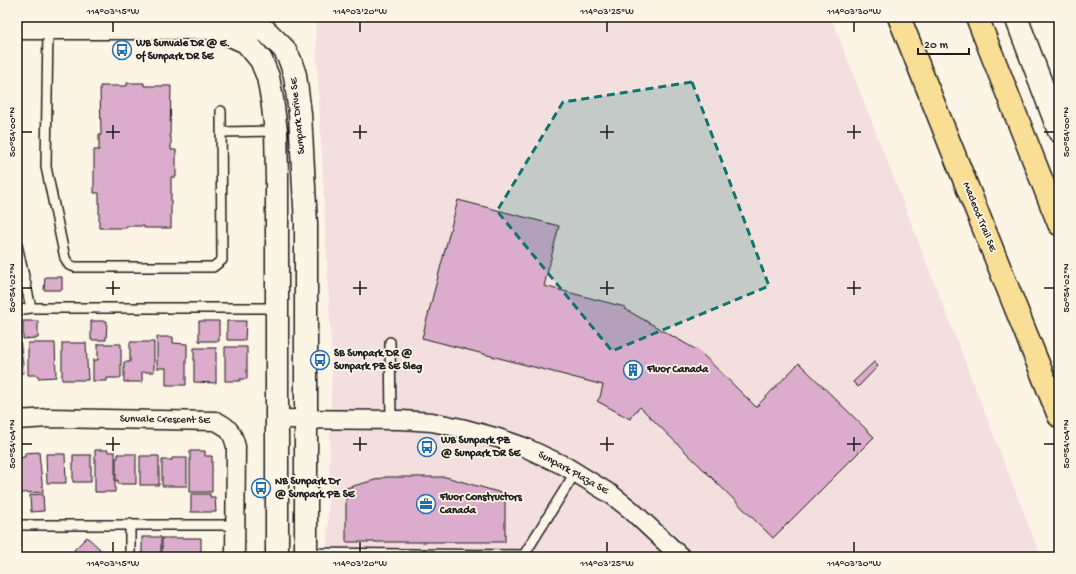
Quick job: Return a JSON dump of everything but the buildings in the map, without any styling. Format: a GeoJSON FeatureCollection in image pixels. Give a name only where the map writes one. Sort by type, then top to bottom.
{"type":"FeatureCollection","features":[{"type":"Feature","properties":{"kind":"highway","name":"Macleod Trail SE"},"geometry":{"type":"LineString","coordinates":[[899,17],[1059,416]]}},
{"type":"Feature","properties":{"kind":"highway"},"geometry":{"type":"LineString","coordinates":[[977,17],[1059,224]]}},
{"type":"Feature","properties":{"kind":"street"},"geometry":{"type":"LineString","coordinates":[[1016,17],[1059,131]]}},
{"type":"Feature","properties":{"kind":"street","name":"Sunpark Drive SE"},"geometry":{"type":"LineString","coordinates":[[214,28],[231,24],[248,26],[266,31],[284,49],[295,75],[300,114],[306,224],[306,555]]}},
{"type":"Feature","properties":{"kind":"street"},"geometry":{"type":"LineString","coordinates":[[17,28],[214,28],[246,42],[261,60],[268,77],[276,131],[278,557]]}},
{"type":"Feature","properties":{"kind":"street","name":"Sunvale Crescent SE"},"geometry":{"type":"LineString","coordinates":[[17,420],[49,418],[183,420],[215,421],[222,424],[230,430],[234,437],[236,447],[235,557]]}},
{"type":"Feature","properties":{"kind":"street","name":"Sunpark Plaza SE"},"geometry":{"type":"LineString","coordinates":[[278,419],[391,420],[432,422],[498,438],[524,447],[575,473],[612,495],[630,508],[675,555]]}},
{"type":"Feature","properties":{"kind":"lane"},"geometry":{"type":"LineString","coordinates":[[48,28],[46,167],[65,258],[69,265],[75,267],[213,267],[222,260],[221,111]]}},
{"type":"Feature","properties":{"kind":"lane"},"geometry":{"type":"LineString","coordinates":[[221,132],[276,131]]}},
{"type":"Feature","properties":{"kind":"lane"},"geometry":{"type":"LineString","coordinates":[[17,245],[31,308]]}},
{"type":"Feature","properties":{"kind":"lane"},"geometry":{"type":"LineString","coordinates":[[17,310],[31,308],[278,308]]}},
{"type":"Feature","properties":{"kind":"lane"},"geometry":{"type":"LineString","coordinates":[[390,342],[391,420]]}},
{"type":"Feature","properties":{"kind":"lane"},"geometry":{"type":"LineString","coordinates":[[306,555],[524,555],[575,473]]}},
{"type":"Feature","properties":{"kind":"lane"},"geometry":{"type":"LineString","coordinates":[[130,524],[130,557]]}},
{"type":"Feature","properties":{"kind":"lane"},"geometry":{"type":"LineString","coordinates":[[17,525],[235,525]]}},
{"type":"Feature","properties":{"kind":"highlighted area"},"geometry":{"type":"Polygon","coordinates":[[[692,82],[769,286],[612,351],[497,211],[563,102],[692,82]]]}},
{"type":"Feature","properties":{"kind":"shaded area"},"geometry":{"type":"Polygon","coordinates":[[[315,17],[831,17],[1041,557],[327,557],[332,364],[315,17]]]}},
{"type":"Feature","properties":{"kind":"place","name":"WB Sunvale DR @ E. of Sunpark DR SE"},"geometry":{"type":"Point","coordinates":[122,50]}},
{"type":"Feature","properties":{"kind":"place","name":"SB Sunpark DR @ Sunpark PZ SE Sleg"},"geometry":{"type":"Point","coordinates":[320,360]}},
{"type":"Feature","properties":{"kind":"place","name":"Fluor Canada"},"geometry":{"type":"Point","coordinates":[633,370]}},
{"type":"Feature","properties":{"kind":"place","name":"WB Sunpark PZ @ Sunpark DR SE"},"geometry":{"type":"Point","coordinates":[427,447]}},
{"type":"Feature","properties":{"kind":"place","name":"NB Sunpark Dr @ Sunpark PZ SE"},"geometry":{"type":"Point","coordinates":[261,488]}},
{"type":"Feature","properties":{"kind":"place","name":"Fluor Constructors Canada"},"geometry":{"type":"Point","coordinates":[426,504]}}]}
